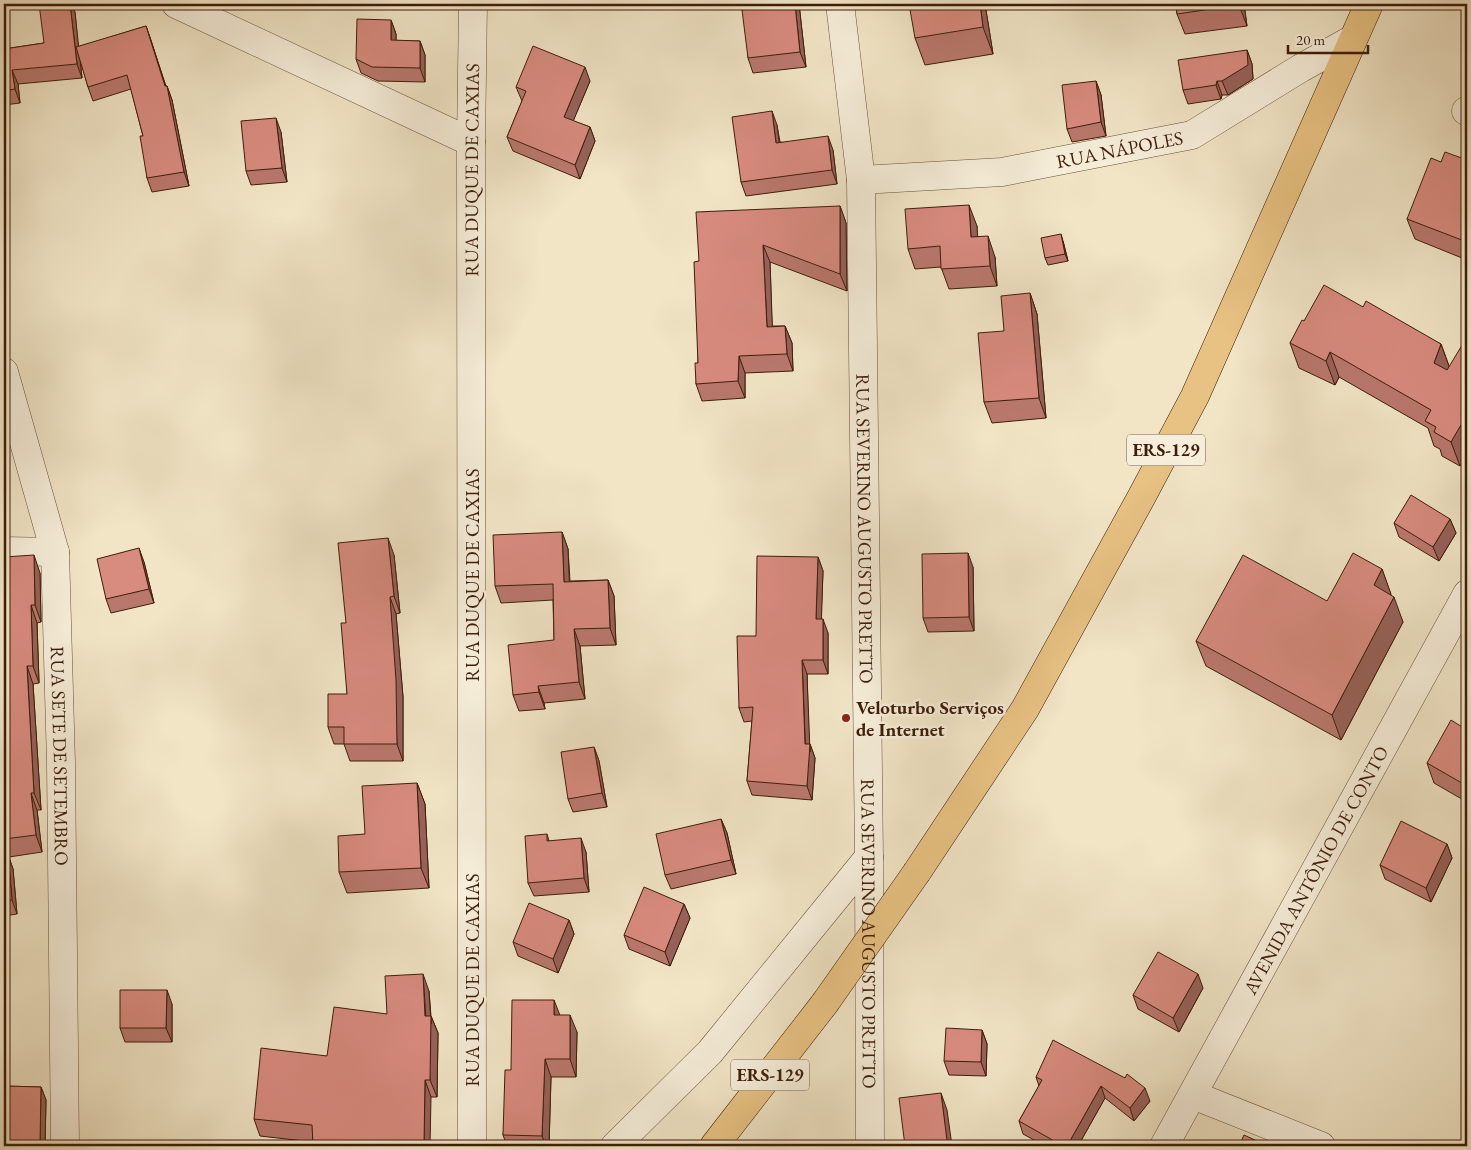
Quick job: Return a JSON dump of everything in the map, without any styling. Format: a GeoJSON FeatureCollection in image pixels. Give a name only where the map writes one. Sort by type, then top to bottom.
{"type":"FeatureCollection","features":[{"type":"Feature","properties":{"kind":"main road","name":"ERS-129"},"geometry":{"type":"LineString","coordinates":[[714,1146],[825,1003],[917,872],[1024,709],[1195,396],[1369,4]]}},
{"type":"Feature","properties":{"kind":"street"},"geometry":{"type":"LineString","coordinates":[[176,4],[471,142]]}},
{"type":"Feature","properties":{"kind":"street","name":"RUA DUQUE DE CAXIAS"},"geometry":{"type":"LineString","coordinates":[[472,1146],[471,142],[473,4]]}},
{"type":"Feature","properties":{"kind":"street","name":"RUA SEVERINO AUGUSTO PRETTO"},"geometry":{"type":"LineString","coordinates":[[840,4],[861,180],[869,857],[870,1146]]}},
{"type":"Feature","properties":{"kind":"street","name":"RUA NÁPOLES"},"geometry":{"type":"LineString","coordinates":[[861,180],[1002,172],[1192,135],[1301,68],[1353,39]]}},
{"type":"Feature","properties":{"kind":"street","name":"RUA SETE DE SETEMBRO"},"geometry":{"type":"LineString","coordinates":[[4,372],[54,552],[61,764],[65,1146]]}},
{"type":"Feature","properties":{"kind":"street"},"geometry":{"type":"LineString","coordinates":[[4,551],[54,552]]}},
{"type":"Feature","properties":{"kind":"street","name":"AVENIDA ANTÔNIO DE CONTO"},"geometry":{"type":"LineString","coordinates":[[1164,1146],[1467,594]]}},
{"type":"Feature","properties":{"kind":"street"},"geometry":{"type":"LineString","coordinates":[[616,1146],[710,1052],[869,857]]}},
{"type":"Feature","properties":{"kind":"street"},"geometry":{"type":"LineString","coordinates":[[1192,1095],[1321,1146]]}},
{"type":"Feature","properties":{"kind":"building"},"geometry":{"type":"Polygon","coordinates":[[[39,4],[70,4],[77,64],[12,70],[15,89],[4,91],[4,49],[44,43],[39,4]]]}},
{"type":"Feature","properties":{"kind":"building"},"geometry":{"type":"Polygon","coordinates":[[[747,4],[795,4],[800,52],[748,58],[742,10],[748,9],[747,4]]]}},
{"type":"Feature","properties":{"kind":"building"},"geometry":{"type":"Polygon","coordinates":[[[909,4],[980,4],[983,27],[915,38],[909,4]]]}},
{"type":"Feature","properties":{"kind":"building"},"geometry":{"type":"Polygon","coordinates":[[[1176,4],[1239,4],[1239,5],[1177,14],[1176,4]]]}},
{"type":"Feature","properties":{"kind":"building"},"geometry":{"type":"Polygon","coordinates":[[[357,19],[391,20],[391,40],[420,41],[420,68],[372,67],[356,59],[357,19]]]}},
{"type":"Feature","properties":{"kind":"building"},"geometry":{"type":"Polygon","coordinates":[[[146,26],[165,86],[167,86],[184,172],[147,178],[140,136],[143,136],[127,75],[88,87],[76,47],[146,26]]]}},
{"type":"Feature","properties":{"kind":"building"},"geometry":{"type":"Polygon","coordinates":[[[533,46],[585,67],[564,117],[590,127],[575,165],[507,137],[526,91],[516,87],[533,46]]]}},
{"type":"Feature","properties":{"kind":"building"},"geometry":{"type":"Polygon","coordinates":[[[1247,50],[1248,65],[1222,81],[1217,81],[1216,85],[1183,90],[1178,60],[1247,50]]]}},
{"type":"Feature","properties":{"kind":"building"},"geometry":{"type":"Polygon","coordinates":[[[1096,81],[1101,122],[1067,129],[1062,85],[1096,81]]]}},
{"type":"Feature","properties":{"kind":"building"},"geometry":{"type":"Polygon","coordinates":[[[772,111],[776,143],[828,136],[832,170],[741,182],[732,117],[772,111]]]}},
{"type":"Feature","properties":{"kind":"building"},"geometry":{"type":"Polygon","coordinates":[[[276,118],[282,168],[246,171],[241,121],[276,118]]]}},
{"type":"Feature","properties":{"kind":"building"},"geometry":{"type":"Polygon","coordinates":[[[1445,152],[1467,160],[1467,242],[1407,219],[1431,158],[1441,162],[1445,152]]]}},
{"type":"Feature","properties":{"kind":"building"},"geometry":{"type":"Polygon","coordinates":[[[969,205],[971,237],[988,236],[990,266],[941,269],[940,246],[908,249],[905,209],[969,205]]]}},
{"type":"Feature","properties":{"kind":"building"},"geometry":{"type":"Polygon","coordinates":[[[840,206],[840,274],[763,245],[767,327],[785,326],[787,354],[739,356],[738,381],[696,384],[695,363],[698,363],[694,262],[699,261],[696,212],[840,206]]]}},
{"type":"Feature","properties":{"kind":"building"},"geometry":{"type":"Polygon","coordinates":[[[1061,234],[1065,254],[1045,258],[1041,238],[1061,234]]]}},
{"type":"Feature","properties":{"kind":"building"},"geometry":{"type":"Polygon","coordinates":[[[1324,285],[1363,307],[1366,301],[1441,344],[1434,363],[1447,370],[1467,337],[1467,405],[1461,416],[1465,418],[1451,442],[1434,432],[1436,427],[1425,421],[1431,410],[1330,352],[1326,361],[1290,343],[1324,285]]]}},
{"type":"Feature","properties":{"kind":"building"},"geometry":{"type":"Polygon","coordinates":[[[1030,293],[1039,398],[984,402],[978,333],[1004,331],[1001,296],[1030,293]]]}},
{"type":"Feature","properties":{"kind":"building"},"geometry":{"type":"Polygon","coordinates":[[[1411,495],[1450,519],[1433,547],[1394,523],[1411,495]]]}},
{"type":"Feature","properties":{"kind":"building"},"geometry":{"type":"Polygon","coordinates":[[[562,532],[564,582],[608,580],[610,628],[574,629],[579,682],[538,686],[539,692],[513,695],[508,645],[554,640],[553,584],[495,586],[493,535],[562,532]]]}},
{"type":"Feature","properties":{"kind":"building"},"geometry":{"type":"Polygon","coordinates":[[[388,538],[394,596],[390,597],[396,680],[397,744],[344,744],[344,727],[328,727],[328,694],[347,694],[341,623],[346,623],[338,543],[388,538]]]}},
{"type":"Feature","properties":{"kind":"building"},"geometry":{"type":"Polygon","coordinates":[[[139,548],[149,589],[106,599],[97,559],[139,548]]]}},
{"type":"Feature","properties":{"kind":"building"},"geometry":{"type":"Polygon","coordinates":[[[968,553],[969,617],[923,618],[922,554],[968,553]]]}},
{"type":"Feature","properties":{"kind":"building"},"geometry":{"type":"Polygon","coordinates":[[[1353,553],[1382,569],[1374,585],[1394,597],[1332,715],[1196,641],[1243,555],[1327,601],[1353,553]]]}},
{"type":"Feature","properties":{"kind":"building"},"geometry":{"type":"Polygon","coordinates":[[[34,555],[35,605],[31,605],[33,666],[27,666],[34,793],[31,793],[36,835],[4,839],[4,557],[34,555]]]}},
{"type":"Feature","properties":{"kind":"building"},"geometry":{"type":"Polygon","coordinates":[[[757,556],[818,557],[816,619],[823,619],[823,660],[802,660],[805,744],[810,744],[807,786],[747,781],[753,707],[739,708],[737,636],[756,636],[757,556]]]}},
{"type":"Feature","properties":{"kind":"building"},"geometry":{"type":"Polygon","coordinates":[[[1451,720],[1467,730],[1467,786],[1427,763],[1451,720]]]}},
{"type":"Feature","properties":{"kind":"building"},"geometry":{"type":"Polygon","coordinates":[[[594,747],[602,793],[568,799],[561,752],[594,747]]]}},
{"type":"Feature","properties":{"kind":"building"},"geometry":{"type":"Polygon","coordinates":[[[417,783],[421,868],[339,872],[338,836],[365,834],[362,786],[417,783]]]}},
{"type":"Feature","properties":{"kind":"building"},"geometry":{"type":"Polygon","coordinates":[[[721,819],[731,860],[665,875],[656,834],[721,819]]]}},
{"type":"Feature","properties":{"kind":"building"},"geometry":{"type":"Polygon","coordinates":[[[1401,821],[1447,844],[1426,888],[1380,865],[1401,821]]]}},
{"type":"Feature","properties":{"kind":"building"},"geometry":{"type":"Polygon","coordinates":[[[547,834],[547,841],[581,838],[584,878],[528,883],[525,836],[547,834]]]}},
{"type":"Feature","properties":{"kind":"building"},"geometry":{"type":"Polygon","coordinates":[[[4,855],[8,855],[12,900],[4,901],[4,855]]]}},
{"type":"Feature","properties":{"kind":"building"},"geometry":{"type":"Polygon","coordinates":[[[644,887],[684,904],[665,952],[624,935],[644,887]]]}},
{"type":"Feature","properties":{"kind":"building"},"geometry":{"type":"Polygon","coordinates":[[[529,903],[569,920],[553,959],[513,942],[529,903]]]}},
{"type":"Feature","properties":{"kind":"building"},"geometry":{"type":"Polygon","coordinates":[[[1158,952],[1198,974],[1173,1018],[1133,995],[1158,952]]]}},
{"type":"Feature","properties":{"kind":"building"},"geometry":{"type":"Polygon","coordinates":[[[423,974],[425,1016],[431,1016],[430,1080],[425,1080],[424,1146],[313,1146],[312,1125],[254,1119],[261,1048],[327,1056],[334,1007],[387,1014],[385,976],[423,974]]]}},
{"type":"Feature","properties":{"kind":"building"},"geometry":{"type":"Polygon","coordinates":[[[120,990],[167,990],[166,1028],[120,1028],[120,990]]]}},
{"type":"Feature","properties":{"kind":"building"},"geometry":{"type":"Polygon","coordinates":[[[512,1000],[554,1000],[554,1015],[570,1015],[570,1059],[545,1059],[542,1136],[503,1135],[505,1070],[511,1070],[512,1000]]]}},
{"type":"Feature","properties":{"kind":"building"},"geometry":{"type":"Polygon","coordinates":[[[946,1028],[982,1030],[981,1062],[944,1061],[946,1028]]]}},
{"type":"Feature","properties":{"kind":"building"},"geometry":{"type":"Polygon","coordinates":[[[1053,1040],[1125,1078],[1127,1074],[1145,1088],[1130,1108],[1101,1086],[1067,1146],[1063,1146],[1019,1121],[1042,1080],[1036,1077],[1053,1040]]]}},
{"type":"Feature","properties":{"kind":"building"},"geometry":{"type":"Polygon","coordinates":[[[4,1086],[41,1087],[40,1144],[4,1143],[4,1086]]]}},
{"type":"Feature","properties":{"kind":"building"},"geometry":{"type":"Polygon","coordinates":[[[941,1093],[947,1146],[905,1146],[899,1098],[941,1093]]]}},
{"type":"Feature","properties":{"kind":"building"},"geometry":{"type":"Polygon","coordinates":[[[1244,1135],[1268,1146],[1239,1146],[1244,1135]]]}},
{"type":"Feature","properties":{"kind":"building"},"geometry":{"type":"Polygon","coordinates":[[[1180,1140],[1193,1146],[1178,1146],[1180,1140]]]}},
{"type":"Feature","properties":{"kind":"place","name":"Veloturbo Serviços de Internet"},"geometry":{"type":"Point","coordinates":[846,718]}}]}
